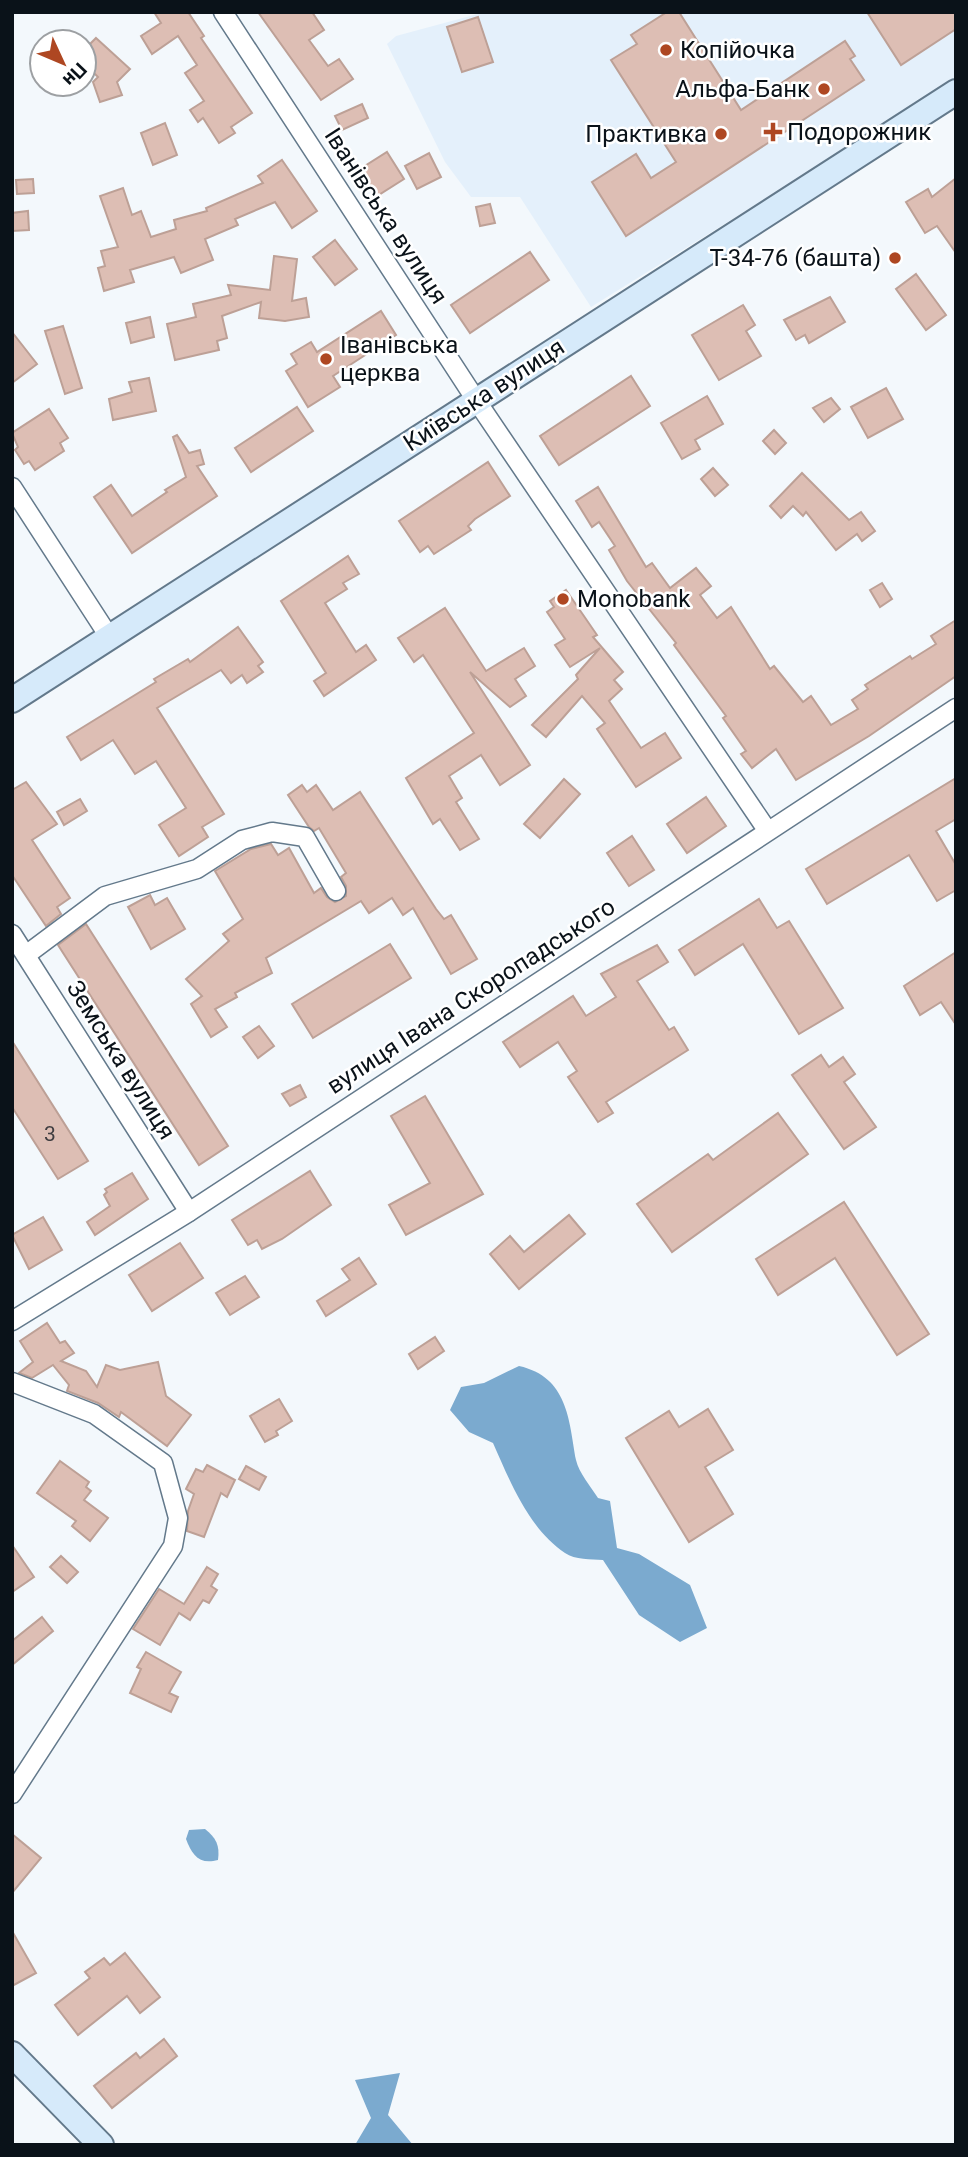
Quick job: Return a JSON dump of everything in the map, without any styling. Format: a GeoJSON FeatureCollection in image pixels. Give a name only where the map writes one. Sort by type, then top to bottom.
{"type":"FeatureCollection","features":[{"type":"Feature","properties":{"kind":"main road","name":"Київська вулиця"},"geometry":{"type":"LineString","coordinates":[[12,700],[956,92]]}},
{"type":"Feature","properties":{"kind":"main road"},"geometry":{"type":"LineString","coordinates":[[12,2054],[102,2145]]}},
{"type":"Feature","properties":{"kind":"street","name":"Іванівська вулиця"},"geometry":{"type":"LineString","coordinates":[[223,12],[476,400],[767,830]]}},
{"type":"Feature","properties":{"kind":"street"},"geometry":{"type":"LineString","coordinates":[[12,487],[110,638]]}},
{"type":"Feature","properties":{"kind":"street","name":"вулиця Івана Скоропадського"},"geometry":{"type":"LineString","coordinates":[[12,1321],[189,1212],[956,708]]}},
{"type":"Feature","properties":{"kind":"street"},"geometry":{"type":"LineString","coordinates":[[26,955],[105,896],[197,869],[242,840],[272,832],[305,837],[337,891]]}},
{"type":"Feature","properties":{"kind":"street","name":"Земська вулиця"},"geometry":{"type":"LineString","coordinates":[[12,934],[189,1212]]}},
{"type":"Feature","properties":{"kind":"street"},"geometry":{"type":"LineString","coordinates":[[12,1382],[94,1414],[163,1463],[178,1518],[173,1546],[12,1794]]}},
{"type":"Feature","properties":{"kind":"shaded area"},"geometry":{"type":"Polygon","coordinates":[[[485,12],[956,12],[956,80],[591,307],[520,197],[471,197],[445,162],[387,44],[396,36],[485,12]]]}},
{"type":"Feature","properties":{"kind":"water"},"geometry":{"type":"Polygon","coordinates":[[[519,1366],[548,1380],[557,1390],[568,1416],[580,1470],[598,1498],[610,1501],[617,1548],[639,1554],[690,1585],[707,1628],[680,1642],[639,1615],[603,1560],[573,1557],[552,1543],[530,1517],[493,1443],[469,1432],[450,1410],[461,1387],[484,1383],[519,1366]]]}},
{"type":"Feature","properties":{"kind":"water"},"geometry":{"type":"Polygon","coordinates":[[[205,1829],[216,1842],[218,1860],[201,1860],[188,1845],[186,1839],[189,1830],[205,1829]]]}},
{"type":"Feature","properties":{"kind":"water"},"geometry":{"type":"Polygon","coordinates":[[[400,2073],[388,2115],[413,2145],[355,2145],[371,2118],[355,2080],[400,2073]]]}},
{"type":"Feature","properties":{"kind":"building"},"geometry":{"type":"Polygon","coordinates":[[[154,12],[188,12],[204,36],[201,38],[252,113],[231,127],[235,133],[219,143],[203,118],[198,122],[190,110],[204,101],[185,73],[197,65],[178,36],[152,54],[141,36],[161,23],[154,12]]]}},
{"type":"Feature","properties":{"kind":"building"},"geometry":{"type":"Polygon","coordinates":[[[258,12],[312,12],[324,30],[309,40],[328,66],[339,59],[353,79],[321,100],[258,12]]]}},
{"type":"Feature","properties":{"kind":"building","name":"Практивка"},"geometry":{"type":"Polygon","coordinates":[[[667,12],[679,12],[741,110],[845,41],[855,56],[850,59],[864,80],[626,236],[592,182],[636,154],[651,178],[676,162],[611,60],[637,44],[631,35],[667,12]]]}},
{"type":"Feature","properties":{"kind":"building"},"geometry":{"type":"Polygon","coordinates":[[[867,12],[956,12],[956,29],[901,65],[867,12]]]}},
{"type":"Feature","properties":{"kind":"building"},"geometry":{"type":"Polygon","coordinates":[[[478,17],[493,62],[462,72],[447,27],[478,17]]]}},
{"type":"Feature","properties":{"kind":"building"},"geometry":{"type":"Polygon","coordinates":[[[98,40],[130,69],[117,82],[122,95],[100,102],[98,40]]]}},
{"type":"Feature","properties":{"kind":"building"},"geometry":{"type":"Polygon","coordinates":[[[362,104],[368,118],[342,130],[335,116],[362,104]]]}},
{"type":"Feature","properties":{"kind":"building"},"geometry":{"type":"Polygon","coordinates":[[[165,123],[177,155],[153,165],[141,133],[165,123]]]}},
{"type":"Feature","properties":{"kind":"building"},"geometry":{"type":"Polygon","coordinates":[[[387,152],[404,179],[377,196],[360,169],[387,152]]]}},
{"type":"Feature","properties":{"kind":"building"},"geometry":{"type":"Polygon","coordinates":[[[429,153],[441,177],[417,189],[405,166],[429,153]]]}},
{"type":"Feature","properties":{"kind":"building"},"geometry":{"type":"Polygon","coordinates":[[[282,160],[317,211],[292,228],[275,202],[235,219],[238,225],[205,239],[213,260],[181,273],[174,257],[130,270],[134,282],[104,291],[98,268],[105,266],[101,251],[118,247],[100,196],[123,188],[132,215],[141,211],[151,237],[176,229],[174,220],[207,211],[206,208],[263,183],[258,176],[282,160]]]}},
{"type":"Feature","properties":{"kind":"building"},"geometry":{"type":"Polygon","coordinates":[[[956,178],[956,253],[937,226],[925,233],[906,202],[928,189],[932,197],[956,178]]]}},
{"type":"Feature","properties":{"kind":"building"},"geometry":{"type":"Polygon","coordinates":[[[33,179],[34,193],[17,194],[16,180],[33,179]]]}},
{"type":"Feature","properties":{"kind":"building"},"geometry":{"type":"Polygon","coordinates":[[[490,204],[495,223],[480,226],[476,207],[490,204]]]}},
{"type":"Feature","properties":{"kind":"building"},"geometry":{"type":"Polygon","coordinates":[[[28,211],[29,230],[12,231],[12,213],[28,211]]]}},
{"type":"Feature","properties":{"kind":"building"},"geometry":{"type":"Polygon","coordinates":[[[335,240],[357,269],[335,285],[313,257],[335,240]]]}},
{"type":"Feature","properties":{"kind":"building"},"geometry":{"type":"Polygon","coordinates":[[[530,252],[549,280],[470,333],[451,305],[530,252]]]}},
{"type":"Feature","properties":{"kind":"building"},"geometry":{"type":"Polygon","coordinates":[[[274,256],[297,259],[292,301],[306,298],[309,317],[285,321],[259,318],[261,302],[222,316],[227,338],[217,341],[219,350],[175,360],[167,324],[196,317],[193,304],[231,295],[228,285],[270,290],[274,256]]]}},
{"type":"Feature","properties":{"kind":"building"},"geometry":{"type":"Polygon","coordinates":[[[916,274],[946,315],[926,330],[896,289],[916,274]]]}},
{"type":"Feature","properties":{"kind":"building"},"geometry":{"type":"Polygon","coordinates":[[[830,297],[845,322],[809,343],[805,335],[796,340],[784,320],[830,297]]]}},
{"type":"Feature","properties":{"kind":"building"},"geometry":{"type":"Polygon","coordinates":[[[743,305],[755,325],[746,331],[761,356],[719,380],[692,335],[743,305]]]}},
{"type":"Feature","properties":{"kind":"building","name":"Іванівська церква"},"geometry":{"type":"Polygon","coordinates":[[[381,311],[396,335],[333,376],[340,387],[308,407],[286,371],[297,364],[291,354],[311,342],[317,352],[381,311]]]}},
{"type":"Feature","properties":{"kind":"building"},"geometry":{"type":"Polygon","coordinates":[[[150,317],[154,337],[131,343],[126,323],[150,317]]]}},
{"type":"Feature","properties":{"kind":"building"},"geometry":{"type":"Polygon","coordinates":[[[63,326],[82,388],[65,394],[45,331],[63,326]]]}},
{"type":"Feature","properties":{"kind":"building"},"geometry":{"type":"Polygon","coordinates":[[[12,332],[37,364],[12,383],[12,332]]]}},
{"type":"Feature","properties":{"kind":"building"},"geometry":{"type":"Polygon","coordinates":[[[631,376],[650,406],[559,465],[540,436],[631,376]]]}},
{"type":"Feature","properties":{"kind":"building"},"geometry":{"type":"Polygon","coordinates":[[[149,378],[156,411],[113,420],[109,399],[132,392],[129,382],[149,378]]]}},
{"type":"Feature","properties":{"kind":"building"},"geometry":{"type":"Polygon","coordinates":[[[886,388],[903,419],[868,438],[851,407],[886,388]]]}},
{"type":"Feature","properties":{"kind":"building"},"geometry":{"type":"Polygon","coordinates":[[[707,396],[723,424],[695,440],[700,449],[682,459],[661,423],[707,396]]]}},
{"type":"Feature","properties":{"kind":"building"},"geometry":{"type":"Polygon","coordinates":[[[831,398],[840,409],[824,422],[813,408],[831,398]]]}},
{"type":"Feature","properties":{"kind":"building"},"geometry":{"type":"Polygon","coordinates":[[[297,407],[313,431],[251,472],[235,448],[297,407]]]}},
{"type":"Feature","properties":{"kind":"building"},"geometry":{"type":"Polygon","coordinates":[[[49,409],[68,438],[60,443],[64,451],[35,470],[29,461],[24,464],[15,450],[18,447],[12,433],[49,409]]]}},
{"type":"Feature","properties":{"kind":"building"},"geometry":{"type":"Polygon","coordinates":[[[774,430],[786,443],[775,454],[763,441],[774,430]]]}},
{"type":"Feature","properties":{"kind":"building"},"geometry":{"type":"Polygon","coordinates":[[[177,435],[189,453],[200,450],[204,464],[197,466],[217,496],[132,553],[94,497],[111,485],[132,516],[167,492],[165,490],[186,477],[173,437],[177,435]]]}},
{"type":"Feature","properties":{"kind":"building"},"geometry":{"type":"Polygon","coordinates":[[[488,462],[510,496],[475,519],[468,526],[471,530],[434,554],[428,546],[420,552],[399,521],[488,462]]]}},
{"type":"Feature","properties":{"kind":"building"},"geometry":{"type":"Polygon","coordinates":[[[713,468],[728,485],[715,496],[701,479],[713,468]]]}},
{"type":"Feature","properties":{"kind":"building"},"geometry":{"type":"Polygon","coordinates":[[[802,473],[849,520],[861,512],[875,531],[862,541],[857,534],[836,550],[806,512],[803,516],[793,506],[781,518],[770,506],[802,473]]]}},
{"type":"Feature","properties":{"kind":"building"},"geometry":{"type":"Polygon","coordinates":[[[598,487],[646,567],[652,563],[670,588],[696,568],[711,586],[700,595],[717,618],[731,607],[770,669],[774,666],[803,702],[811,696],[831,725],[858,709],[852,700],[868,689],[865,685],[910,656],[912,659],[936,644],[931,636],[956,620],[956,676],[869,736],[796,780],[776,749],[752,768],[741,754],[746,751],[723,718],[726,716],[674,645],[676,643],[627,581],[609,550],[615,546],[599,522],[592,527],[576,501],[598,487]]]}},
{"type":"Feature","properties":{"kind":"building"},"geometry":{"type":"Polygon","coordinates":[[[348,556],[359,574],[343,583],[347,589],[325,603],[356,652],[366,645],[376,660],[324,696],[314,681],[326,673],[281,601],[348,556]]]}},
{"type":"Feature","properties":{"kind":"building"},"geometry":{"type":"Polygon","coordinates":[[[882,583],[892,599],[880,607],[870,590],[882,583]]]}},
{"type":"Feature","properties":{"kind":"building"},"geometry":{"type":"Polygon","coordinates":[[[566,590],[597,635],[593,637],[623,672],[614,680],[622,689],[609,701],[641,748],[665,733],[681,758],[636,787],[597,729],[605,723],[582,696],[546,737],[532,725],[578,679],[576,675],[600,648],[570,667],[555,645],[565,639],[547,612],[554,607],[550,601],[566,590]]]}},
{"type":"Feature","properties":{"kind":"building"},"geometry":{"type":"Polygon","coordinates":[[[445,608],[486,671],[524,648],[535,666],[515,679],[526,696],[510,707],[470,672],[530,765],[500,785],[481,755],[449,776],[462,798],[456,802],[479,839],[460,850],[440,819],[433,824],[406,778],[474,733],[423,655],[414,662],[398,638],[445,608]]]}},
{"type":"Feature","properties":{"kind":"building"},"geometry":{"type":"Polygon","coordinates":[[[238,627],[263,662],[258,666],[263,672],[247,683],[242,675],[231,683],[221,670],[157,708],[224,814],[202,827],[208,837],[179,856],[159,825],[186,808],[156,761],[135,774],[113,740],[81,760],[67,737],[156,682],[154,679],[188,659],[190,662],[238,627]]]}},
{"type":"Feature","properties":{"kind":"building"},"geometry":{"type":"Polygon","coordinates":[[[956,778],[956,819],[936,831],[956,865],[956,890],[937,901],[909,855],[827,904],[806,869],[956,778]]]}},
{"type":"Feature","properties":{"kind":"building"},"geometry":{"type":"Polygon","coordinates":[[[564,779],[580,794],[540,838],[524,824],[564,779]]]}},
{"type":"Feature","properties":{"kind":"building"},"geometry":{"type":"Polygon","coordinates":[[[26,782],[57,824],[32,840],[70,898],[57,907],[61,914],[46,926],[12,875],[12,790],[26,782]]]}},
{"type":"Feature","properties":{"kind":"building"},"geometry":{"type":"Polygon","coordinates":[[[302,785],[307,792],[316,785],[333,810],[360,792],[436,909],[444,919],[451,915],[477,959],[451,974],[413,908],[403,915],[392,898],[369,913],[361,901],[266,958],[272,973],[235,993],[237,997],[215,1009],[227,1027],[211,1037],[191,1004],[202,996],[186,979],[229,941],[223,934],[243,919],[215,871],[251,849],[271,844],[278,855],[289,848],[314,893],[321,888],[327,897],[335,902],[346,896],[346,886],[341,877],[346,873],[319,828],[314,831],[309,827],[288,795],[302,785]]]}},
{"type":"Feature","properties":{"kind":"building"},"geometry":{"type":"Polygon","coordinates":[[[706,797],[726,826],[687,853],[667,824],[706,797]]]}},
{"type":"Feature","properties":{"kind":"building"},"geometry":{"type":"Polygon","coordinates":[[[80,799],[87,811],[64,825],[57,812],[80,799]]]}},
{"type":"Feature","properties":{"kind":"building"},"geometry":{"type":"Polygon","coordinates":[[[632,836],[654,870],[629,886],[607,853],[632,836]]]}},
{"type":"Feature","properties":{"kind":"building"},"geometry":{"type":"Polygon","coordinates":[[[150,895],[155,905],[167,898],[185,929],[151,949],[128,907],[150,895]]]}},
{"type":"Feature","properties":{"kind":"building"},"geometry":{"type":"Polygon","coordinates":[[[759,899],[777,928],[789,921],[843,1008],[799,1034],[743,944],[695,975],[679,950],[759,899]]]}},
{"type":"Feature","properties":{"kind":"building"},"geometry":{"type":"Polygon","coordinates":[[[86,924],[228,1146],[199,1165],[58,945],[86,924]]]}},
{"type":"Feature","properties":{"kind":"building"},"geometry":{"type":"Polygon","coordinates":[[[390,944],[411,978],[313,1038],[292,1004],[390,944]]]}},
{"type":"Feature","properties":{"kind":"building"},"geometry":{"type":"Polygon","coordinates":[[[657,945],[668,962],[637,981],[669,1030],[674,1027],[688,1050],[606,1102],[613,1113],[598,1122],[568,1077],[577,1071],[558,1042],[520,1067],[503,1042],[573,996],[586,1016],[616,997],[601,974],[657,945]]]}},
{"type":"Feature","properties":{"kind":"building"},"geometry":{"type":"Polygon","coordinates":[[[956,952],[956,1025],[941,1002],[920,1015],[904,986],[956,952]]]}},
{"type":"Feature","properties":{"kind":"building"},"geometry":{"type":"Polygon","coordinates":[[[259,1026],[274,1046],[258,1058],[243,1037],[259,1026]]]}},
{"type":"Feature","properties":{"kind":"building"},"geometry":{"type":"Polygon","coordinates":[[[12,1041],[88,1161],[58,1179],[12,1107],[12,1041]]]}},
{"type":"Feature","properties":{"kind":"building"},"geometry":{"type":"Polygon","coordinates":[[[821,1055],[829,1067],[843,1057],[855,1074],[844,1082],[876,1127],[844,1149],[792,1075],[821,1055]]]}},
{"type":"Feature","properties":{"kind":"building"},"geometry":{"type":"Polygon","coordinates":[[[300,1085],[306,1097],[290,1106],[282,1094],[300,1085]]]}},
{"type":"Feature","properties":{"kind":"building"},"geometry":{"type":"Polygon","coordinates":[[[425,1096],[483,1194],[406,1235],[389,1205],[430,1183],[391,1116],[425,1096]]]}},
{"type":"Feature","properties":{"kind":"building"},"geometry":{"type":"Polygon","coordinates":[[[778,1113],[808,1154],[672,1252],[637,1204],[708,1154],[713,1160],[778,1113]]]}},
{"type":"Feature","properties":{"kind":"building"},"geometry":{"type":"Polygon","coordinates":[[[310,1171],[331,1205],[282,1239],[262,1249],[257,1240],[248,1245],[232,1220],[310,1171]]]}},
{"type":"Feature","properties":{"kind":"building"},"geometry":{"type":"Polygon","coordinates":[[[132,1173],[148,1199],[95,1235],[87,1222],[110,1206],[104,1195],[107,1192],[105,1189],[132,1173]]]}},
{"type":"Feature","properties":{"kind":"building"},"geometry":{"type":"Polygon","coordinates":[[[844,1202],[929,1334],[897,1355],[835,1258],[778,1295],[756,1259],[844,1202]]]}},
{"type":"Feature","properties":{"kind":"building"},"geometry":{"type":"Polygon","coordinates":[[[569,1215],[585,1234],[519,1289],[490,1254],[510,1236],[524,1252],[569,1215]]]}},
{"type":"Feature","properties":{"kind":"building"},"geometry":{"type":"Polygon","coordinates":[[[43,1217],[62,1250],[29,1269],[12,1235],[43,1217]]]}},
{"type":"Feature","properties":{"kind":"building"},"geometry":{"type":"Polygon","coordinates":[[[180,1243],[203,1278],[152,1311],[129,1275],[180,1243]]]}},
{"type":"Feature","properties":{"kind":"building"},"geometry":{"type":"Polygon","coordinates":[[[359,1258],[376,1284],[326,1316],[317,1301],[350,1280],[342,1269],[359,1258]]]}},
{"type":"Feature","properties":{"kind":"building"},"geometry":{"type":"Polygon","coordinates":[[[245,1276],[259,1297],[230,1315],[216,1293],[245,1276]]]}},
{"type":"Feature","properties":{"kind":"building"},"geometry":{"type":"Polygon","coordinates":[[[47,1323],[60,1343],[65,1341],[74,1353],[61,1361],[86,1371],[97,1387],[106,1365],[120,1370],[158,1362],[166,1396],[191,1415],[167,1446],[121,1412],[119,1417],[98,1403],[67,1391],[69,1385],[53,1365],[32,1378],[19,1373],[33,1362],[20,1341],[47,1323]]]}},
{"type":"Feature","properties":{"kind":"building"},"geometry":{"type":"Polygon","coordinates":[[[435,1337],[444,1351],[418,1369],[409,1354],[435,1337]]]}},
{"type":"Feature","properties":{"kind":"building"},"geometry":{"type":"Polygon","coordinates":[[[279,1399],[292,1421],[276,1431],[278,1435],[265,1442],[250,1416],[279,1399]]]}},
{"type":"Feature","properties":{"kind":"building"},"geometry":{"type":"Polygon","coordinates":[[[708,1409],[733,1450],[705,1467],[733,1514],[689,1542],[626,1438],[669,1411],[679,1427],[708,1409]]]}},
{"type":"Feature","properties":{"kind":"building"},"geometry":{"type":"Polygon","coordinates":[[[60,1461],[89,1482],[86,1487],[91,1491],[84,1500],[108,1518],[90,1541],[72,1526],[76,1521],[37,1493],[60,1461]]]}},
{"type":"Feature","properties":{"kind":"building"},"geometry":{"type":"Polygon","coordinates":[[[207,1465],[235,1480],[227,1497],[221,1493],[204,1537],[187,1531],[188,1511],[194,1494],[186,1489],[196,1469],[203,1472],[207,1465]]]}},
{"type":"Feature","properties":{"kind":"building"},"geometry":{"type":"Polygon","coordinates":[[[246,1466],[266,1477],[259,1490],[239,1479],[246,1466]]]}},
{"type":"Feature","properties":{"kind":"building"},"geometry":{"type":"Polygon","coordinates":[[[12,1545],[34,1577],[12,1592],[12,1545]]]}},
{"type":"Feature","properties":{"kind":"building"},"geometry":{"type":"Polygon","coordinates":[[[61,1556],[78,1572],[67,1583],[50,1567],[61,1556]]]}},
{"type":"Feature","properties":{"kind":"building"},"geometry":{"type":"Polygon","coordinates":[[[207,1567],[218,1574],[211,1586],[217,1590],[209,1603],[203,1600],[190,1620],[179,1613],[160,1645],[133,1629],[159,1589],[184,1604],[207,1567]]]}},
{"type":"Feature","properties":{"kind":"building"},"geometry":{"type":"Polygon","coordinates":[[[42,1617],[53,1631],[12,1665],[12,1641],[42,1617]]]}},
{"type":"Feature","properties":{"kind":"building"},"geometry":{"type":"Polygon","coordinates":[[[146,1652],[181,1672],[169,1693],[178,1697],[171,1712],[130,1693],[141,1669],[137,1667],[146,1652]]]}},
{"type":"Feature","properties":{"kind":"building"},"geometry":{"type":"Polygon","coordinates":[[[12,1834],[41,1858],[12,1893],[12,1834]]]}},
{"type":"Feature","properties":{"kind":"building"},"geometry":{"type":"Polygon","coordinates":[[[12,1931],[36,1973],[12,1986],[12,1931]]]}},
{"type":"Feature","properties":{"kind":"building"},"geometry":{"type":"Polygon","coordinates":[[[125,1953],[160,1997],[140,2013],[127,1996],[78,2035],[55,2005],[90,1978],[85,1972],[104,1958],[110,1965],[125,1953]]]}},
{"type":"Feature","properties":{"kind":"building"},"geometry":{"type":"Polygon","coordinates":[[[164,2039],[177,2056],[112,2108],[94,2086],[136,2053],[140,2058],[164,2039]]]}},
{"type":"Feature","properties":{"kind":"place","name":"Копійочка"},"geometry":{"type":"Point","coordinates":[666,50]}},
{"type":"Feature","properties":{"kind":"place","name":"Альфа-Банк"},"geometry":{"type":"Point","coordinates":[824,89]}},
{"type":"Feature","properties":{"kind":"place","name":"Подорожник"},"geometry":{"type":"Point","coordinates":[773,132]}},
{"type":"Feature","properties":{"kind":"place","name":"Практивка"},"geometry":{"type":"Point","coordinates":[721,134]}},
{"type":"Feature","properties":{"kind":"place","name":"Т-34-76 (башта)"},"geometry":{"type":"Point","coordinates":[895,258]}},
{"type":"Feature","properties":{"kind":"place","name":"Іванівська церква"},"geometry":{"type":"Point","coordinates":[326,359]}},
{"type":"Feature","properties":{"kind":"place","name":"Monobank"},"geometry":{"type":"Point","coordinates":[563,599]}}]}
